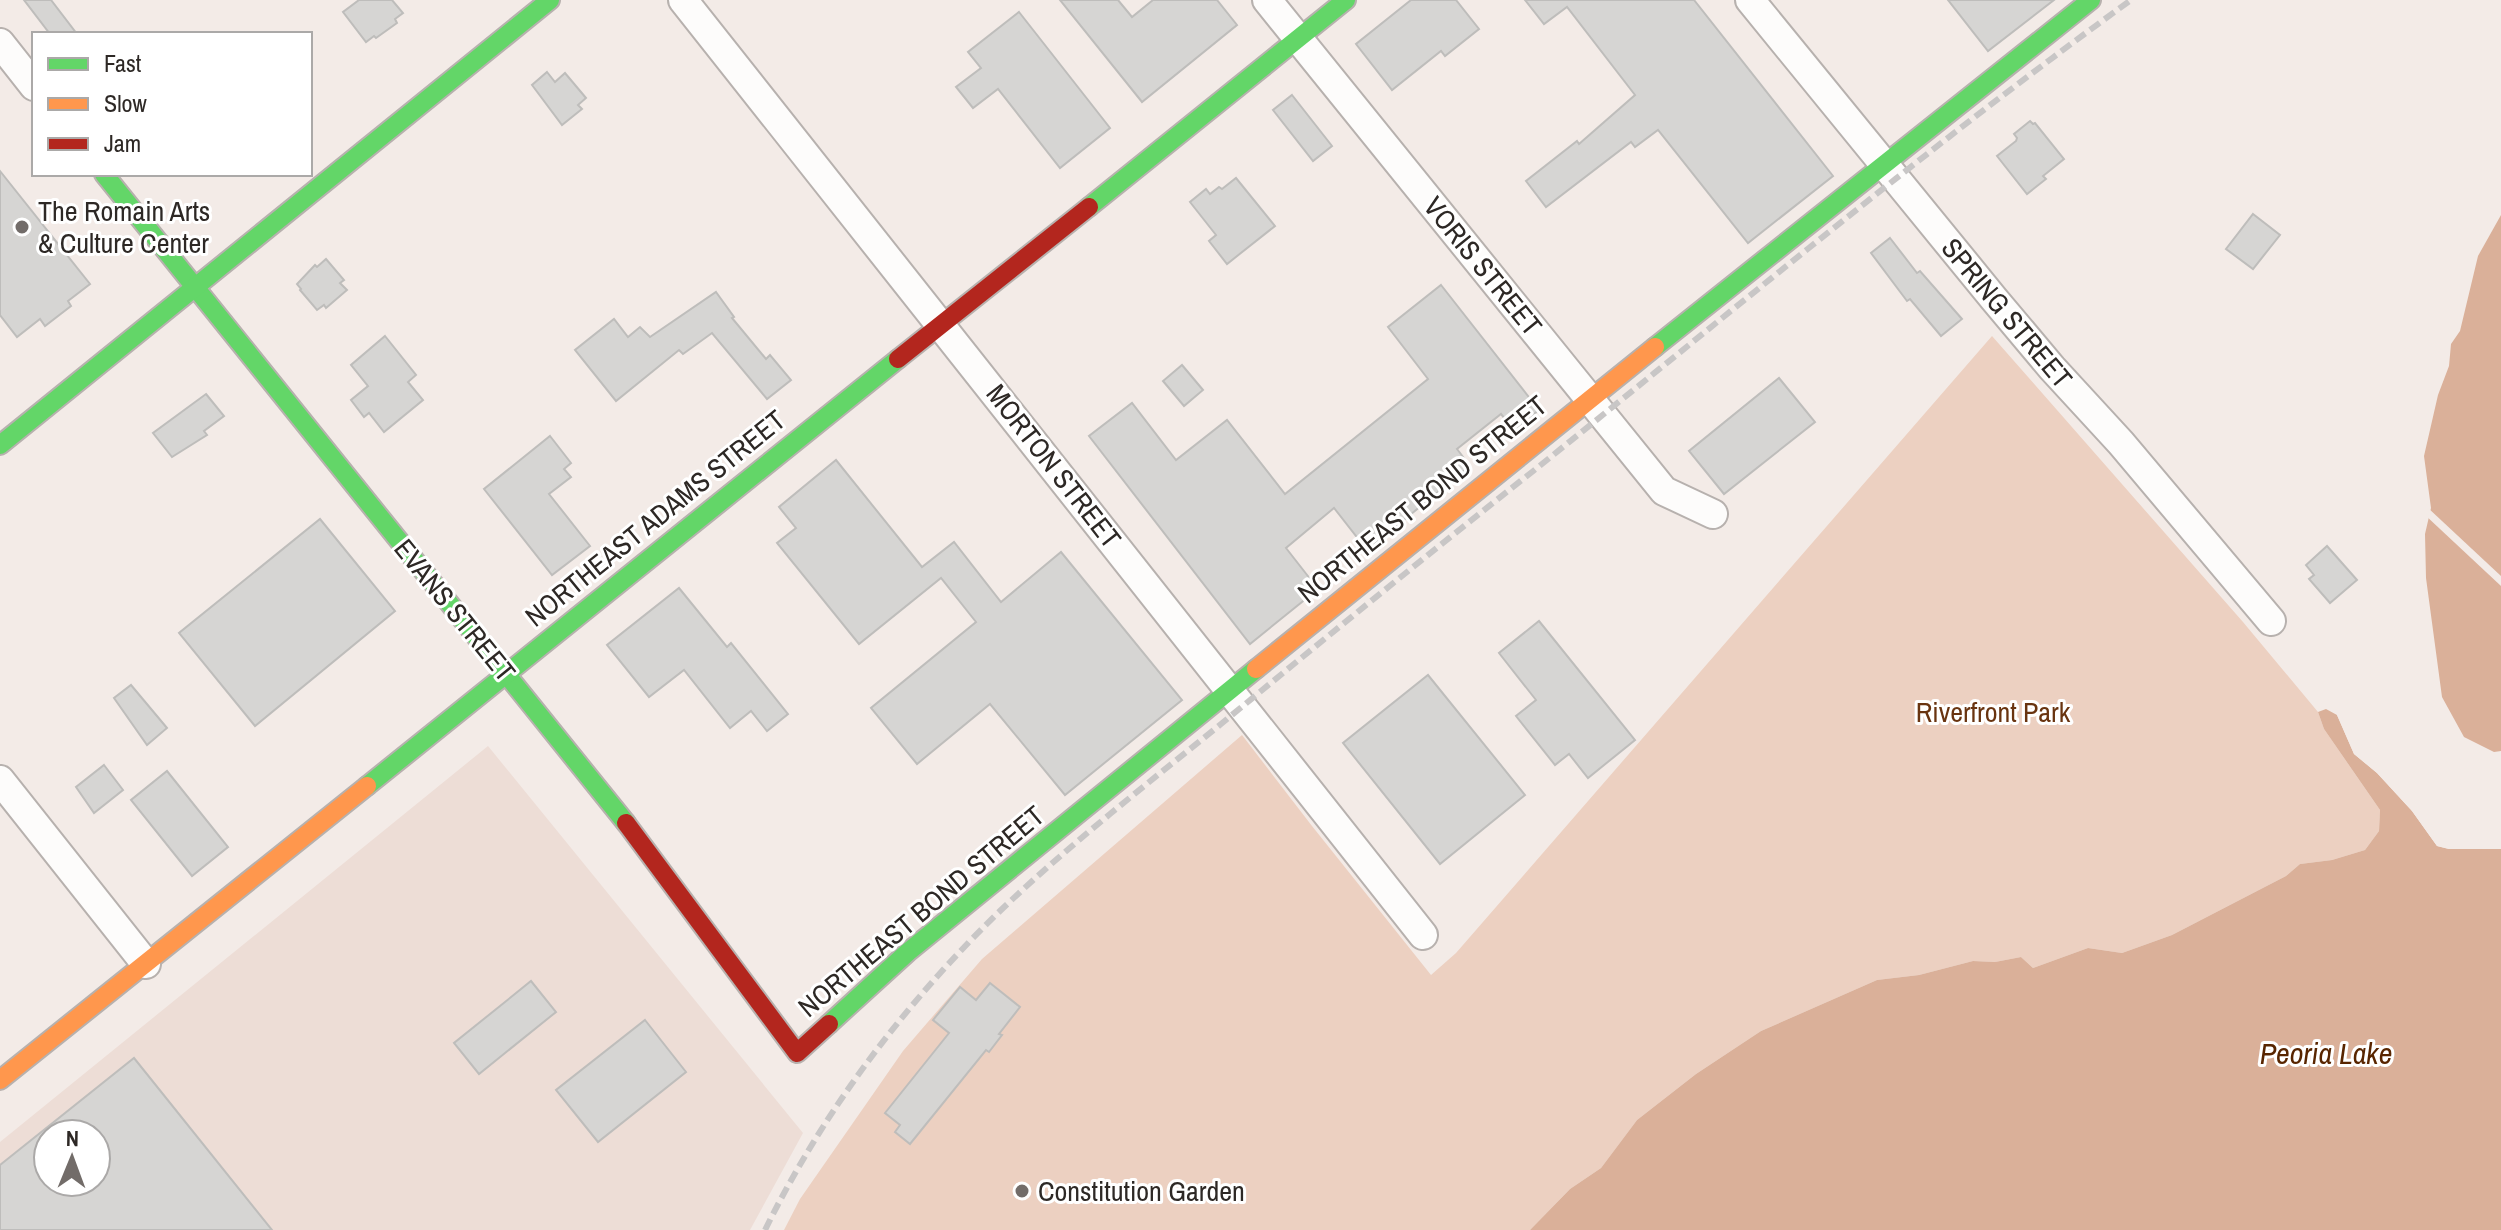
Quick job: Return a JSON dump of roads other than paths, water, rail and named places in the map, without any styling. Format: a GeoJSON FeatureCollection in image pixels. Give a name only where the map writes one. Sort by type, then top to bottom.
{"type":"FeatureCollection","features":[{"type":"Feature","properties":{"kind":"street"},"geometry":{"type":"LineString","coordinates":[[0,445],[550,0]]}},
{"type":"Feature","properties":{"kind":"street","name":"MORTON STREET"},"geometry":{"type":"LineString","coordinates":[[683,0],[1423,935]]}},
{"type":"Feature","properties":{"kind":"street","name":"VORIS STREET"},"geometry":{"type":"LineString","coordinates":[[1267,0],[1664,491],[1713,514]]}},
{"type":"Feature","properties":{"kind":"street","name":"NORTHEAST ADAMS STREET"},"geometry":{"type":"LineString","coordinates":[[0,1080],[1346,0]]}},
{"type":"Feature","properties":{"kind":"street","name":"SPRING STREET"},"geometry":{"type":"LineString","coordinates":[[1750,0],[2052,368],[2121,443],[2271,621]]}},
{"type":"Feature","properties":{"kind":"street","name":"NORTHEAST BOND STREET"},"geometry":{"type":"LineString","coordinates":[[797,1053],[908,952],[1590,398],[2091,0]]}},
{"type":"Feature","properties":{"kind":"street"},"geometry":{"type":"LineString","coordinates":[[0,43],[32,83]]}},
{"type":"Feature","properties":{"kind":"street","name":"EVANS STREET"},"geometry":{"type":"LineString","coordinates":[[106,176],[652,856],[797,1053]]}},
{"type":"Feature","properties":{"kind":"street"},"geometry":{"type":"LineString","coordinates":[[0,780],[146,964]]}},
{"type":"Feature","properties":{"kind":"water"},"geometry":{"type":"Polygon","coordinates":[[[2501,215],[2501,751],[2494,752],[2464,737],[2442,697],[2426,578],[2425,534],[2431,508],[2424,456],[2438,395],[2449,366],[2451,344],[2460,331],[2478,256],[2501,215]]]}},
{"type":"Feature","properties":{"kind":"water","name":"Peoria Lake"},"geometry":{"type":"Polygon","coordinates":[[[2326,709],[2337,715],[2354,754],[2377,773],[2412,811],[2437,846],[2449,849],[2501,849],[2501,1230],[1530,1230],[1570,1189],[1601,1168],[1637,1120],[1696,1074],[1761,1031],[1877,980],[1919,975],[1973,961],[1995,962],[2021,957],[2033,968],[2088,948],[2122,953],[2172,935],[2286,876],[2300,864],[2332,860],[2365,850],[2379,831],[2380,810],[2324,729],[2318,712],[2326,709]]]}},
{"type":"Feature","properties":{"kind":"railway"},"geometry":{"type":"LineString","coordinates":[[765,1230],[813,1142],[869,1060],[932,982],[1027,886],[1109,815],[1828,232],[1978,114],[2131,0]]}},
{"type":"Feature","properties":{"kind":"place","name":"The Romain Arts & Culture Center"},"geometry":{"type":"Point","coordinates":[22,227]}},
{"type":"Feature","properties":{"kind":"place","name":"Constitution Garden"},"geometry":{"type":"Point","coordinates":[1022,1191]}},
{"type":"Feature","properties":{"kind":"park label","name":"Riverfront Park"},"geometry":{"type":"Point","coordinates":[1993,712]}}]}
